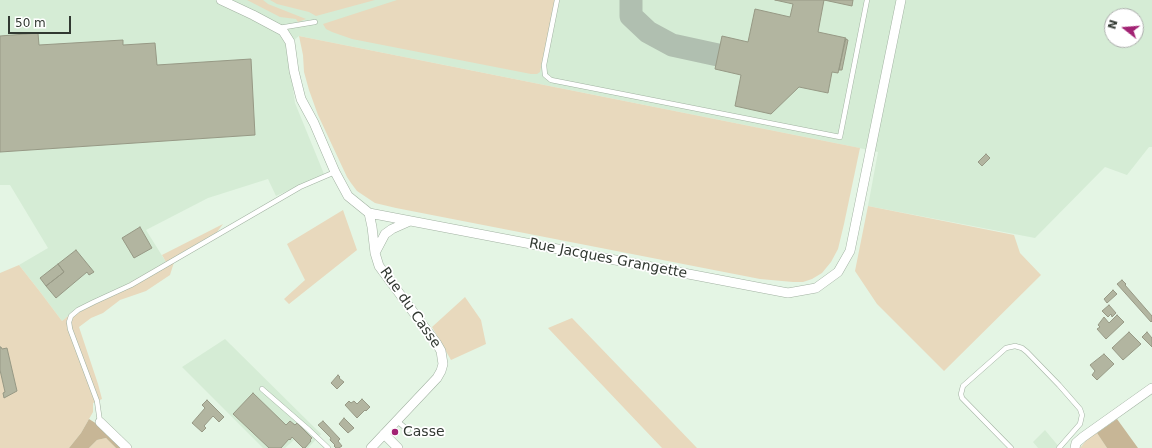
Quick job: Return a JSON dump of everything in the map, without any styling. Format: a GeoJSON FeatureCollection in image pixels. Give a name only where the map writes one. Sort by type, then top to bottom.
{"type":"FeatureCollection","features":[{"type":"Feature","properties":{"kind":"street","name":"Rue Jacques Grangette"},"geometry":{"type":"LineString","coordinates":[[221,0],[253,14],[283,31],[290,42],[294,71],[301,99],[314,123],[335,172],[348,196],[369,213],[788,293],[816,288],[838,272],[850,251],[901,0]]}},
{"type":"Feature","properties":{"kind":"street","name":"Rue du Casse"},"geometry":{"type":"LineString","coordinates":[[369,213],[375,253],[379,266],[437,344],[441,351],[443,364],[437,378],[371,448]]}},
{"type":"Feature","properties":{"kind":"street"},"geometry":{"type":"LineString","coordinates":[[375,253],[385,234],[392,229],[410,221]]}},
{"type":"Feature","properties":{"kind":"street"},"geometry":{"type":"LineString","coordinates":[[1075,448],[1076,443],[1083,437],[1152,388]]}},
{"type":"Feature","properties":{"kind":"street"},"geometry":{"type":"LineString","coordinates":[[100,422],[127,448]]}},
{"type":"Feature","properties":{"kind":"street"},"geometry":{"type":"LineString","coordinates":[[384,434],[398,448]]}},
{"type":"Feature","properties":{"kind":"lane"},"geometry":{"type":"LineString","coordinates":[[557,0],[544,65],[545,74],[551,80],[840,137],[867,0]]}},
{"type":"Feature","properties":{"kind":"lane"},"geometry":{"type":"LineString","coordinates":[[277,28],[315,22]]}},
{"type":"Feature","properties":{"kind":"lane"},"geometry":{"type":"LineString","coordinates":[[100,422],[97,401],[70,330],[69,322],[71,316],[78,310],[131,285],[300,187],[335,172]]}},
{"type":"Feature","properties":{"kind":"lane"},"geometry":{"type":"LineString","coordinates":[[1011,448],[962,398],[961,394],[963,386],[984,367],[1006,348],[1015,346],[1022,348],[1027,352],[1080,409],[1082,415],[1080,424],[1059,448]]}},
{"type":"Feature","properties":{"kind":"lane"},"geometry":{"type":"LineString","coordinates":[[262,389],[328,448]]}},
{"type":"Feature","properties":{"kind":"lane"},"geometry":{"type":"LineString","coordinates":[[397,421],[408,430]]}},
{"type":"Feature","properties":{"kind":"shaded area"},"geometry":{"type":"Polygon","coordinates":[[[0,0],[1152,0],[1152,147],[1149,147],[1127,175],[1105,167],[1035,238],[868,206],[878,152],[299,36],[287,46],[295,103],[324,174],[276,196],[268,179],[208,198],[146,230],[166,262],[124,286],[78,308],[62,321],[19,265],[48,248],[10,185],[0,185],[0,0]]]}},
{"type":"Feature","properties":{"kind":"shaded area"},"geometry":{"type":"Polygon","coordinates":[[[247,0],[263,0],[268,4],[306,19],[298,22],[296,19],[280,17],[247,0]]]}},
{"type":"Feature","properties":{"kind":"shaded area"},"geometry":{"type":"Polygon","coordinates":[[[270,0],[375,0],[316,16],[309,12],[277,4],[270,0]]]}},
{"type":"Feature","properties":{"kind":"shaded area"},"geometry":{"type":"Polygon","coordinates":[[[397,0],[555,0],[540,72],[537,74],[531,74],[352,39],[326,29],[323,24],[397,0]]]}},
{"type":"Feature","properties":{"kind":"shaded area"},"geometry":{"type":"Polygon","coordinates":[[[299,36],[860,148],[838,249],[831,262],[822,273],[812,279],[803,282],[793,282],[760,279],[375,203],[357,191],[347,177],[318,115],[304,72],[303,55],[299,36]]]}},
{"type":"Feature","properties":{"kind":"shaded area"},"geometry":{"type":"Polygon","coordinates":[[[868,206],[1014,235],[1020,253],[1041,275],[944,371],[877,304],[855,271],[868,206]]]}},
{"type":"Feature","properties":{"kind":"shaded area"},"geometry":{"type":"Polygon","coordinates":[[[343,210],[357,250],[289,304],[284,299],[305,280],[287,244],[343,210]]]}},
{"type":"Feature","properties":{"kind":"shaded area"},"geometry":{"type":"Polygon","coordinates":[[[223,224],[217,232],[176,256],[170,275],[146,291],[120,300],[103,313],[91,318],[79,327],[102,399],[93,403],[93,412],[81,433],[69,448],[0,448],[0,273],[19,265],[62,321],[78,308],[124,286],[166,262],[162,255],[223,224]]]}},
{"type":"Feature","properties":{"kind":"shaded area"},"geometry":{"type":"Polygon","coordinates":[[[465,297],[481,320],[486,344],[451,360],[432,327],[465,297]]]}},
{"type":"Feature","properties":{"kind":"shaded area"},"geometry":{"type":"Polygon","coordinates":[[[572,318],[697,448],[662,448],[548,328],[572,318]]]}},
{"type":"Feature","properties":{"kind":"shaded area"},"geometry":{"type":"Polygon","coordinates":[[[225,339],[321,434],[308,448],[303,448],[294,440],[285,448],[263,448],[182,367],[225,339]]]}},
{"type":"Feature","properties":{"kind":"shaded area"},"geometry":{"type":"Polygon","coordinates":[[[89,419],[97,424],[124,448],[116,448],[106,438],[97,440],[89,448],[69,448],[81,433],[89,419]]]}},
{"type":"Feature","properties":{"kind":"shaded area"},"geometry":{"type":"Polygon","coordinates":[[[1117,419],[1138,448],[1107,448],[1097,433],[1117,419]]]}},
{"type":"Feature","properties":{"kind":"shaded area"},"geometry":{"type":"Polygon","coordinates":[[[1045,430],[1060,448],[1038,448],[1033,442],[1045,430]]]}},
{"type":"Feature","properties":{"kind":"shaded area"},"geometry":{"type":"Polygon","coordinates":[[[1097,433],[1107,448],[1080,448],[1089,437],[1097,433]]]}},
{"type":"Feature","properties":{"kind":"shaded area"},"geometry":{"type":"Polygon","coordinates":[[[106,438],[116,448],[89,448],[97,440],[106,438]]]}},
{"type":"Feature","properties":{"kind":"building"},"geometry":{"type":"Polygon","coordinates":[[[775,0],[824,0],[818,32],[846,38],[838,73],[832,72],[828,93],[799,87],[771,114],[735,106],[741,75],[715,69],[722,36],[748,42],[755,9],[790,17],[793,4],[775,0]]]}},
{"type":"Feature","properties":{"kind":"building"},"geometry":{"type":"Polygon","coordinates":[[[824,0],[853,0],[852,6],[824,0]]]}},
{"type":"Feature","properties":{"kind":"building"},"geometry":{"type":"Polygon","coordinates":[[[38,33],[39,45],[123,40],[123,45],[155,43],[157,65],[251,59],[255,135],[0,152],[0,36],[38,33]]]}},
{"type":"Feature","properties":{"kind":"building"},"geometry":{"type":"Polygon","coordinates":[[[845,39],[848,40],[842,70],[839,70],[845,39]]]}},
{"type":"Feature","properties":{"kind":"building"},"geometry":{"type":"Polygon","coordinates":[[[986,154],[990,158],[982,166],[978,162],[986,154]]]}},
{"type":"Feature","properties":{"kind":"building"},"geometry":{"type":"Polygon","coordinates":[[[140,227],[152,248],[134,258],[122,238],[140,227]]]}},
{"type":"Feature","properties":{"kind":"building"},"geometry":{"type":"Polygon","coordinates":[[[76,250],[94,272],[89,275],[87,272],[56,298],[46,286],[64,272],[58,264],[76,250]]]}},
{"type":"Feature","properties":{"kind":"building"},"geometry":{"type":"Polygon","coordinates":[[[58,264],[64,272],[46,286],[40,278],[58,264]]]}},
{"type":"Feature","properties":{"kind":"building"},"geometry":{"type":"Polygon","coordinates":[[[1122,280],[1152,316],[1151,322],[1117,284],[1122,280]]]}},
{"type":"Feature","properties":{"kind":"building"},"geometry":{"type":"Polygon","coordinates":[[[1113,290],[1117,294],[1107,303],[1104,299],[1113,290]]]}},
{"type":"Feature","properties":{"kind":"building"},"geometry":{"type":"Polygon","coordinates":[[[1109,305],[1116,313],[1112,317],[1111,314],[1108,317],[1102,311],[1109,305]]]}},
{"type":"Feature","properties":{"kind":"building"},"geometry":{"type":"Polygon","coordinates":[[[1117,315],[1124,322],[1106,339],[1097,329],[1100,327],[1098,325],[1104,317],[1109,323],[1117,315]]]}},
{"type":"Feature","properties":{"kind":"building"},"geometry":{"type":"Polygon","coordinates":[[[1129,332],[1141,344],[1123,360],[1112,348],[1129,332]]]}},
{"type":"Feature","properties":{"kind":"building"},"geometry":{"type":"Polygon","coordinates":[[[1147,332],[1152,338],[1152,347],[1142,337],[1147,332]]]}},
{"type":"Feature","properties":{"kind":"building"},"geometry":{"type":"Polygon","coordinates":[[[0,347],[2,349],[7,348],[17,391],[4,398],[3,393],[5,392],[0,370],[0,347]]]}},
{"type":"Feature","properties":{"kind":"building"},"geometry":{"type":"Polygon","coordinates":[[[1104,354],[1114,364],[1097,380],[1092,375],[1095,371],[1090,365],[1104,354]]]}},
{"type":"Feature","properties":{"kind":"building"},"geometry":{"type":"Polygon","coordinates":[[[338,375],[344,382],[337,389],[331,383],[338,375]]]}},
{"type":"Feature","properties":{"kind":"building"},"geometry":{"type":"Polygon","coordinates":[[[253,393],[286,425],[290,421],[295,425],[297,423],[312,438],[305,448],[303,448],[292,437],[281,448],[269,448],[233,414],[253,393]]]}},
{"type":"Feature","properties":{"kind":"building"},"geometry":{"type":"Polygon","coordinates":[[[362,399],[370,407],[357,418],[345,405],[349,401],[351,403],[354,401],[357,404],[362,399]]]}},
{"type":"Feature","properties":{"kind":"building"},"geometry":{"type":"Polygon","coordinates":[[[207,400],[224,417],[219,422],[213,416],[204,426],[206,428],[202,432],[192,423],[205,408],[202,405],[207,400]]]}},
{"type":"Feature","properties":{"kind":"building"},"geometry":{"type":"Polygon","coordinates":[[[344,418],[354,428],[348,433],[339,424],[344,418]]]}},
{"type":"Feature","properties":{"kind":"building"},"geometry":{"type":"Polygon","coordinates":[[[323,421],[340,439],[338,441],[342,446],[336,448],[330,440],[331,438],[318,425],[323,421]]]}},
{"type":"Feature","properties":{"kind":"taxiway"},"geometry":{"type":"LineString","coordinates":[[631,0],[631,16],[648,32],[672,45],[718,55]]}},
{"type":"Feature","properties":{"kind":"place","name":"Casse"},"geometry":{"type":"Point","coordinates":[395,432]}}]}
